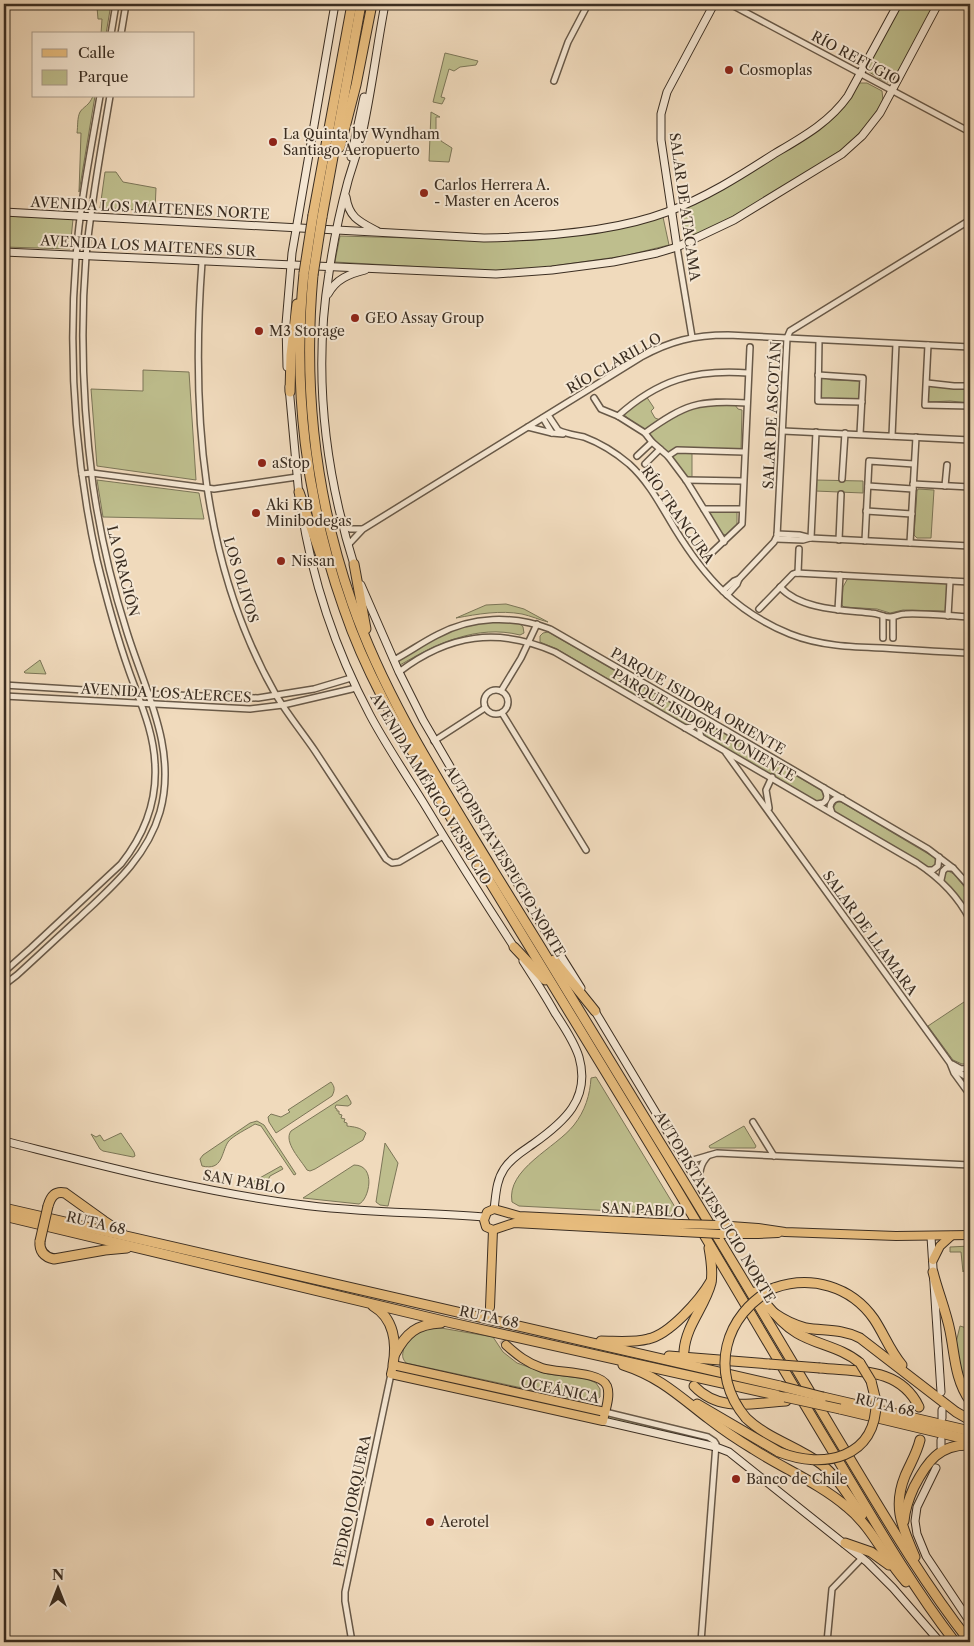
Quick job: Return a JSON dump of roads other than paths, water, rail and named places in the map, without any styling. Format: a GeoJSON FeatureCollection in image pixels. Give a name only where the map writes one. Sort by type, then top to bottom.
{"type":"FeatureCollection","features":[{"type":"Feature","properties":{"kind":"highway","name":"AUTOPISTA VESPUCIO NORTE"},"geometry":{"type":"LineString","coordinates":[[352,4],[300,322],[300,375],[305,445],[317,516],[339,596],[364,660],[390,713],[471,852],[558,992],[877,1524],[923,1598],[955,1642]]}},
{"type":"Feature","properties":{"kind":"highway","name":"AUTOPISTA VESPUCIO NORTE"},"geometry":{"type":"LineString","coordinates":[[317,216],[327,186],[361,4]]}},
{"type":"Feature","properties":{"kind":"highway"},"geometry":{"type":"LineString","coordinates":[[327,186],[337,158],[354,93],[372,4]]}},
{"type":"Feature","properties":{"kind":"highway","name":"AUTOPISTA VESPUCIO NORTE"},"geometry":{"type":"LineString","coordinates":[[307,276],[310,323],[309,361],[317,463],[326,512],[338,558],[353,605],[376,663],[408,726],[439,780],[898,1538],[970,1642]]}},
{"type":"Feature","properties":{"kind":"highway"},"geometry":{"type":"LineString","coordinates":[[290,392],[294,319],[307,276]]}},
{"type":"Feature","properties":{"kind":"highway"},"geometry":{"type":"LineString","coordinates":[[299,492],[328,575],[339,596]]}},
{"type":"Feature","properties":{"kind":"highway"},"geometry":{"type":"LineString","coordinates":[[354,564],[365,621],[376,663]]}},
{"type":"Feature","properties":{"kind":"highway"},"geometry":{"type":"LineString","coordinates":[[538,943],[594,1011]]}},
{"type":"Feature","properties":{"kind":"highway"},"geometry":{"type":"LineString","coordinates":[[514,947],[558,992]]}},
{"type":"Feature","properties":{"kind":"highway"},"geometry":{"type":"LineString","coordinates":[[134,1238],[104,1221],[65,1193],[60,1192],[50,1198],[40,1247],[46,1256],[54,1259],[105,1250],[142,1248]]}},
{"type":"Feature","properties":{"kind":"highway","name":"RUTA 68"},"geometry":{"type":"LineString","coordinates":[[4,1208],[587,1341],[970,1431]]}},
{"type":"Feature","properties":{"kind":"highway","name":"RUTA 68"},"geometry":{"type":"LineString","coordinates":[[4,1216],[452,1323],[595,1354],[786,1399],[805,1401],[970,1440]]}},
{"type":"Feature","properties":{"kind":"highway"},"geometry":{"type":"LineString","coordinates":[[684,1351],[688,1330],[705,1299],[711,1281],[711,1260],[706,1238]]}},
{"type":"Feature","properties":{"kind":"highway"},"geometry":{"type":"LineString","coordinates":[[933,1272],[950,1330],[958,1376],[964,1392],[970,1401]]}},
{"type":"Feature","properties":{"kind":"highway"},"geometry":{"type":"LineString","coordinates":[[587,1341],[642,1340],[658,1336],[666,1331],[697,1301],[711,1281]]}},
{"type":"Feature","properties":{"kind":"highway"},"geometry":{"type":"LineString","coordinates":[[914,1378],[899,1362],[873,1317],[864,1307],[849,1295],[831,1286],[809,1282],[793,1283],[774,1288],[760,1296],[745,1310],[733,1328],[727,1344],[725,1366],[727,1381],[734,1402],[746,1418],[768,1435],[802,1452],[828,1471],[846,1492],[923,1598]]}},
{"type":"Feature","properties":{"kind":"highway"},"geometry":{"type":"LineString","coordinates":[[595,1354],[651,1376],[779,1452],[799,1459],[813,1461],[829,1460],[845,1455],[859,1445],[869,1432],[874,1417],[876,1401],[872,1381],[860,1363],[841,1351],[809,1339],[787,1326],[745,1284]]}},
{"type":"Feature","properties":{"kind":"highway"},"geometry":{"type":"LineString","coordinates":[[366,1303],[382,1312],[387,1319],[393,1335],[395,1354],[392,1370]]}},
{"type":"Feature","properties":{"kind":"highway"},"geometry":{"type":"LineString","coordinates":[[774,1313],[804,1328],[842,1331],[865,1341],[956,1412],[970,1420]]}},
{"type":"Feature","properties":{"kind":"highway"},"geometry":{"type":"LineString","coordinates":[[395,1354],[402,1342],[415,1329],[428,1324],[452,1323]]}},
{"type":"Feature","properties":{"kind":"highway"},"geometry":{"type":"LineString","coordinates":[[641,1354],[820,1368],[886,1376],[900,1383],[908,1390],[919,1407]]}},
{"type":"Feature","properties":{"kind":"highway"},"geometry":{"type":"LineString","coordinates":[[694,1386],[709,1398],[728,1404],[748,1405],[786,1399]]}},
{"type":"Feature","properties":{"kind":"highway"},"geometry":{"type":"LineString","coordinates":[[682,1396],[747,1446],[817,1486],[847,1506],[862,1522],[904,1579]]}},
{"type":"Feature","properties":{"kind":"highway"},"geometry":{"type":"LineString","coordinates":[[920,1440],[918,1449],[904,1478],[900,1493],[900,1515],[902,1526],[923,1576]]}},
{"type":"Feature","properties":{"kind":"highway"},"geometry":{"type":"LineString","coordinates":[[906,1536],[904,1524],[906,1507],[926,1465],[936,1455],[947,1449],[960,1445],[970,1445]]}},
{"type":"Feature","properties":{"kind":"highway"},"geometry":{"type":"LineString","coordinates":[[845,1544],[871,1552],[888,1564],[916,1590]]}},
{"type":"Feature","properties":{"kind":"main road"},"geometry":{"type":"LineString","coordinates":[[489,1210],[497,1210],[505,1218],[502,1226],[493,1230],[485,1224],[484,1217],[489,1210]]}},
{"type":"Feature","properties":{"kind":"main road","name":"SAN PABLO"},"geometry":{"type":"LineString","coordinates":[[497,1210],[519,1216],[681,1228],[720,1234],[785,1232],[931,1237],[970,1235]]}},
{"type":"Feature","properties":{"kind":"main road","name":"SAN PABLO"},"geometry":{"type":"LineString","coordinates":[[502,1226],[520,1223],[681,1228],[721,1226],[785,1232]]}},
{"type":"Feature","properties":{"kind":"main road"},"geometry":{"type":"LineString","coordinates":[[720,1234],[721,1226]]}},
{"type":"Feature","properties":{"kind":"main road"},"geometry":{"type":"LineString","coordinates":[[490,1307],[493,1230]]}},
{"type":"Feature","properties":{"kind":"main road"},"geometry":{"type":"LineString","coordinates":[[933,1260],[940,1246],[951,1236]]}},
{"type":"Feature","properties":{"kind":"main road"},"geometry":{"type":"LineString","coordinates":[[506,1345],[521,1358],[544,1369],[593,1376],[603,1381],[608,1390],[603,1420]]}},
{"type":"Feature","properties":{"kind":"main road","name":"OCEÁNICA"},"geometry":{"type":"LineString","coordinates":[[392,1370],[414,1380],[605,1412]]}},
{"type":"Feature","properties":{"kind":"main road","name":"OCEÁNICA"},"geometry":{"type":"LineString","coordinates":[[392,1370],[416,1370],[603,1420]]}},
{"type":"Feature","properties":{"kind":"main road"},"geometry":{"type":"LineString","coordinates":[[414,1380],[413,1374],[416,1370]]}},
{"type":"Feature","properties":{"kind":"street"},"geometry":{"type":"LineString","coordinates":[[110,32],[116,4]]}},
{"type":"Feature","properties":{"kind":"street"},"geometry":{"type":"LineString","coordinates":[[121,32],[126,4]]}},
{"type":"Feature","properties":{"kind":"street","name":"AVENIDA AMÉRICO VESPUCIO"},"geometry":{"type":"LineString","coordinates":[[335,4],[295,228],[286,324],[297,477],[305,532],[319,593],[351,678],[378,730],[572,1041],[580,1061],[582,1079],[577,1100],[566,1117],[553,1130],[515,1157],[503,1171],[497,1184],[497,1210]]}},
{"type":"Feature","properties":{"kind":"street","name":"AVENIDA AMÉRICO VESPUCIO"},"geometry":{"type":"LineString","coordinates":[[385,4],[373,70],[360,116],[330,266],[325,299],[321,354],[324,421],[332,478],[348,545],[366,599],[415,706],[534,913],[700,1185],[721,1226]]}},
{"type":"Feature","properties":{"kind":"street"},"geometry":{"type":"LineString","coordinates":[[554,81],[568,42],[588,4]]}},
{"type":"Feature","properties":{"kind":"street","name":"SALAR DE ATACAMA"},"geometry":{"type":"LineString","coordinates":[[692,337],[677,247],[662,140],[661,119],[663,104],[671,84],[714,4]]}},
{"type":"Feature","properties":{"kind":"street","name":"RÍO REFUGIO"},"geometry":{"type":"LineString","coordinates":[[730,4],[970,132]]}},
{"type":"Feature","properties":{"kind":"street","name":"AVENIDA LOS MAITENES NORTE"},"geometry":{"type":"LineString","coordinates":[[4,212],[484,238],[532,236],[583,230],[644,219],[672,210],[712,191],[821,125],[844,102],[898,4]]}},
{"type":"Feature","properties":{"kind":"street","name":"AVENIDA LOS MAITENES SUR"},"geometry":{"type":"LineString","coordinates":[[4,252],[290,266],[520,274],[612,262],[677,247],[734,220],[842,154],[855,143],[871,125],[892,90],[938,4]]}},
{"type":"Feature","properties":{"kind":"street","name":"LA ORACIÓN"},"geometry":{"type":"LineString","coordinates":[[4,972],[115,871],[141,834],[154,795],[156,776],[154,751],[149,727],[105,593],[82,474],[76,422],[73,366],[73,306],[76,256],[100,98]]}},
{"type":"Feature","properties":{"kind":"street","name":"LA ORACIÓN"},"geometry":{"type":"LineString","coordinates":[[4,985],[122,878],[148,842],[157,821],[165,780],[164,751],[160,730],[131,647],[114,588],[101,531],[87,428],[83,366],[86,256],[110,98]]}},
{"type":"Feature","properties":{"kind":"street"},"geometry":{"type":"LineString","coordinates":[[345,192],[348,208],[352,214],[362,223],[380,232]]}},
{"type":"Feature","properties":{"kind":"street","name":"SALAR DE ASCOTÁN"},"geometry":{"type":"LineString","coordinates":[[777,536],[787,338],[790,331],[970,220]]}},
{"type":"Feature","properties":{"kind":"street","name":"LOS OLIVOS"},"geometry":{"type":"LineString","coordinates":[[202,262],[198,309],[198,369],[207,488],[217,542],[234,601],[253,650],[276,696],[386,859],[392,863],[399,862],[443,836]]}},
{"type":"Feature","properties":{"kind":"street"},"geometry":{"type":"LineString","coordinates":[[325,299],[330,289],[340,279],[376,268]]}},
{"type":"Feature","properties":{"kind":"street","name":"RÍO CLARILLO"},"geometry":{"type":"LineString","coordinates":[[348,545],[363,529],[649,352],[670,343],[692,337],[728,335],[970,347]]}},
{"type":"Feature","properties":{"kind":"street"},"geometry":{"type":"LineString","coordinates":[[819,340],[818,400],[862,402]]}},
{"type":"Feature","properties":{"kind":"street"},"geometry":{"type":"LineString","coordinates":[[892,436],[896,344]]}},
{"type":"Feature","properties":{"kind":"street"},"geometry":{"type":"LineString","coordinates":[[928,345],[925,405],[970,406]]}},
{"type":"Feature","properties":{"kind":"street"},"geometry":{"type":"LineString","coordinates":[[704,560],[742,524],[750,347]]}},
{"type":"Feature","properties":{"kind":"street"},"geometry":{"type":"LineString","coordinates":[[618,416],[632,403],[646,394],[682,377],[715,372],[748,373]]}},
{"type":"Feature","properties":{"kind":"street"},"geometry":{"type":"LineString","coordinates":[[818,375],[863,378],[860,434]]}},
{"type":"Feature","properties":{"kind":"street"},"geometry":{"type":"LineString","coordinates":[[927,383],[970,386]]}},
{"type":"Feature","properties":{"kind":"street"},"geometry":{"type":"LineString","coordinates":[[594,398],[601,409],[618,416],[645,433],[668,456],[686,480],[724,542]]}},
{"type":"Feature","properties":{"kind":"street"},"geometry":{"type":"LineString","coordinates":[[645,433],[668,416],[705,402],[747,403]]}},
{"type":"Feature","properties":{"kind":"street"},"geometry":{"type":"LineString","coordinates":[[545,416],[552,433]]}},
{"type":"Feature","properties":{"kind":"street"},"geometry":{"type":"LineString","coordinates":[[545,416],[556,429],[566,434]]}},
{"type":"Feature","properties":{"kind":"street","name":"RÍO TRANCURA"},"geometry":{"type":"LineString","coordinates":[[528,428],[581,436],[598,443],[628,464],[649,487],[706,575],[725,593],[755,616],[798,636],[840,646],[970,653]]}},
{"type":"Feature","properties":{"kind":"street"},"geometry":{"type":"LineString","coordinates":[[782,430],[970,440]]}},
{"type":"Feature","properties":{"kind":"street"},"geometry":{"type":"LineString","coordinates":[[811,538],[816,432]]}},
{"type":"Feature","properties":{"kind":"street"},"geometry":{"type":"LineString","coordinates":[[842,479],[845,434]]}},
{"type":"Feature","properties":{"kind":"street"},"geometry":{"type":"LineString","coordinates":[[910,543],[916,437]]}},
{"type":"Feature","properties":{"kind":"street"},"geometry":{"type":"LineString","coordinates":[[628,464],[652,442]]}},
{"type":"Feature","properties":{"kind":"street"},"geometry":{"type":"LineString","coordinates":[[636,472],[660,449]]}},
{"type":"Feature","properties":{"kind":"street"},"geometry":{"type":"LineString","coordinates":[[668,456],[676,450],[744,452]]}},
{"type":"Feature","properties":{"kind":"street"},"geometry":{"type":"LineString","coordinates":[[865,541],[869,461],[914,464]]}},
{"type":"Feature","properties":{"kind":"street"},"geometry":{"type":"LineString","coordinates":[[945,486],[947,464]]}},
{"type":"Feature","properties":{"kind":"street"},"geometry":{"type":"LineString","coordinates":[[82,474],[92,473],[207,488],[221,488],[297,477]]}},
{"type":"Feature","properties":{"kind":"street"},"geometry":{"type":"LineString","coordinates":[[686,480],[744,481]]}},
{"type":"Feature","properties":{"kind":"street"},"geometry":{"type":"LineString","coordinates":[[868,486],[970,487]]}},
{"type":"Feature","properties":{"kind":"street"},"geometry":{"type":"LineString","coordinates":[[839,540],[840,494]]}},
{"type":"Feature","properties":{"kind":"street"},"geometry":{"type":"LineString","coordinates":[[704,509],[742,509]]}},
{"type":"Feature","properties":{"kind":"street"},"geometry":{"type":"LineString","coordinates":[[866,511],[912,514]]}},
{"type":"Feature","properties":{"kind":"street"},"geometry":{"type":"LineString","coordinates":[[343,526],[350,529],[363,529]]}},
{"type":"Feature","properties":{"kind":"street"},"geometry":{"type":"LineString","coordinates":[[725,593],[737,584],[739,578],[777,536],[970,546]]}},
{"type":"Feature","properties":{"kind":"street"},"geometry":{"type":"LineString","coordinates":[[798,573],[799,549]]}},
{"type":"Feature","properties":{"kind":"street"},"geometry":{"type":"LineString","coordinates":[[759,610],[793,574],[798,573],[970,582]]}},
{"type":"Feature","properties":{"kind":"street"},"geometry":{"type":"LineString","coordinates":[[838,610],[840,575]]}},
{"type":"Feature","properties":{"kind":"street"},"geometry":{"type":"LineString","coordinates":[[948,616],[950,581]]}},
{"type":"Feature","properties":{"kind":"street"},"geometry":{"type":"LineString","coordinates":[[780,587],[787,594],[805,602],[838,610],[893,617],[905,614],[970,617]]}},
{"type":"Feature","properties":{"kind":"street"},"geometry":{"type":"LineString","coordinates":[[882,648],[883,616]]}},
{"type":"Feature","properties":{"kind":"street"},"geometry":{"type":"LineString","coordinates":[[892,649],[893,617]]}},
{"type":"Feature","properties":{"kind":"street","name":"PARQUE ISIDORA ORIENTE"},"geometry":{"type":"LineString","coordinates":[[394,660],[438,634],[468,623],[507,619],[537,624],[558,633],[939,856],[970,887]]}},
{"type":"Feature","properties":{"kind":"street"},"geometry":{"type":"LineString","coordinates":[[501,691],[530,642],[537,624]]}},
{"type":"Feature","properties":{"kind":"street","name":"PARQUE ISIDORA PONIENTE"},"geometry":{"type":"LineString","coordinates":[[400,672],[431,652],[465,640],[495,636],[530,642],[555,652],[772,777],[928,870],[941,880],[956,897],[970,920]]}},
{"type":"Feature","properties":{"kind":"street","name":"AVENIDA LOS ALERCES"},"geometry":{"type":"LineString","coordinates":[[4,685],[148,694],[258,698],[314,689],[351,678]]}},
{"type":"Feature","properties":{"kind":"street","name":"AVENIDA LOS ALERCES"},"geometry":{"type":"LineString","coordinates":[[4,696],[250,708],[283,705],[356,688]]}},
{"type":"Feature","properties":{"kind":"street"},"geometry":{"type":"LineString","coordinates":[[493,691],[501,691],[506,696],[508,702],[506,708],[502,713],[493,714],[485,708],[484,700],[486,695],[493,691]]}},
{"type":"Feature","properties":{"kind":"street"},"geometry":{"type":"LineString","coordinates":[[434,740],[485,708]]}},
{"type":"Feature","properties":{"kind":"street"},"geometry":{"type":"LineString","coordinates":[[502,713],[586,850]]}},
{"type":"Feature","properties":{"kind":"street"},"geometry":{"type":"LineString","coordinates":[[684,728],[692,727],[696,723],[695,713]]}},
{"type":"Feature","properties":{"kind":"street"},"geometry":{"type":"LineString","coordinates":[[701,737],[699,732],[700,726],[710,722]]}},
{"type":"Feature","properties":{"kind":"street","name":"SALAR DE LLAMARA"},"geometry":{"type":"LineString","coordinates":[[724,750],[951,1065],[970,1080]]}},
{"type":"Feature","properties":{"kind":"street"},"geometry":{"type":"LineString","coordinates":[[769,811],[766,790],[772,777]]}},
{"type":"Feature","properties":{"kind":"street"},"geometry":{"type":"LineString","coordinates":[[816,804],[823,803],[826,800],[827,795],[824,788]]}},
{"type":"Feature","properties":{"kind":"street"},"geometry":{"type":"LineString","coordinates":[[832,814],[830,807],[832,802],[836,798],[842,798]]}},
{"type":"Feature","properties":{"kind":"street"},"geometry":{"type":"LineString","coordinates":[[928,870],[937,868],[940,862],[939,856]]}},
{"type":"Feature","properties":{"kind":"street"},"geometry":{"type":"LineString","coordinates":[[941,880],[941,873],[944,870],[953,868]]}},
{"type":"Feature","properties":{"kind":"street"},"geometry":{"type":"LineString","coordinates":[[115,871],[122,878]]}},
{"type":"Feature","properties":{"kind":"street"},"geometry":{"type":"LineString","coordinates":[[951,1065],[961,1069],[970,1068]]}},
{"type":"Feature","properties":{"kind":"street","name":"SALAR DE LLAMARA"},"geometry":{"type":"LineString","coordinates":[[951,1065],[954,1073],[970,1095]]}},
{"type":"Feature","properties":{"kind":"street"},"geometry":{"type":"LineString","coordinates":[[961,1082],[970,1086]]}},
{"type":"Feature","properties":{"kind":"street"},"geometry":{"type":"LineString","coordinates":[[753,1122],[774,1156]]}},
{"type":"Feature","properties":{"kind":"street","name":"SAN PABLO"},"geometry":{"type":"LineString","coordinates":[[4,1141],[192,1186],[263,1200],[348,1209],[484,1217]]}},
{"type":"Feature","properties":{"kind":"street"},"geometry":{"type":"LineString","coordinates":[[684,1160],[693,1160],[717,1153],[970,1165]]}},
{"type":"Feature","properties":{"kind":"street"},"geometry":{"type":"LineString","coordinates":[[700,1185],[701,1164],[709,1155]]}},
{"type":"Feature","properties":{"kind":"street"},"geometry":{"type":"LineString","coordinates":[[931,1237],[940,1392]]}},
{"type":"Feature","properties":{"kind":"street","name":"PEDRO JORQUERA"},"geometry":{"type":"LineString","coordinates":[[352,1642],[344,1601],[345,1592],[392,1370]]}},
{"type":"Feature","properties":{"kind":"street"},"geometry":{"type":"LineString","coordinates":[[942,1410],[942,1418]]}},
{"type":"Feature","properties":{"kind":"street","name":"OCEÁNICA"},"geometry":{"type":"LineString","coordinates":[[605,1412],[708,1437],[714,1441],[716,1447]]}},
{"type":"Feature","properties":{"kind":"street","name":"OCEÁNICA"},"geometry":{"type":"LineString","coordinates":[[603,1420],[716,1447],[729,1452],[845,1544]]}},
{"type":"Feature","properties":{"kind":"street"},"geometry":{"type":"LineString","coordinates":[[701,1642],[716,1447]]}},
{"type":"Feature","properties":{"kind":"street"},"geometry":{"type":"LineString","coordinates":[[936,1468],[917,1507],[915,1522],[917,1534],[926,1556],[970,1621]]}},
{"type":"Feature","properties":{"kind":"street"},"geometry":{"type":"LineString","coordinates":[[845,1544],[893,1588],[940,1642]]}},
{"type":"Feature","properties":{"kind":"street"},"geometry":{"type":"LineString","coordinates":[[827,1642],[832,1589],[862,1558]]}},
{"type":"Feature","properties":{"kind":"tunnel"},"geometry":{"type":"LineString","coordinates":[[490,1307],[493,1326],[506,1345]]}},
{"type":"Feature","properties":{"kind":"place","name":"Cosmoplas"},"geometry":{"type":"Point","coordinates":[729,70]}},
{"type":"Feature","properties":{"kind":"place","name":"La Quinta by Wyndham Santiago Aeropuerto"},"geometry":{"type":"Point","coordinates":[273,142]}},
{"type":"Feature","properties":{"kind":"place","name":"Carlos Herrera A. - Master en Aceros"},"geometry":{"type":"Point","coordinates":[424,193]}},
{"type":"Feature","properties":{"kind":"place","name":"GEO Assay Group"},"geometry":{"type":"Point","coordinates":[355,318]}},
{"type":"Feature","properties":{"kind":"place","name":"M3 Storage"},"geometry":{"type":"Point","coordinates":[259,331]}},
{"type":"Feature","properties":{"kind":"place","name":"aStop"},"geometry":{"type":"Point","coordinates":[262,463]}},
{"type":"Feature","properties":{"kind":"place","name":"Aki KB Minibodegas"},"geometry":{"type":"Point","coordinates":[256,513]}},
{"type":"Feature","properties":{"kind":"place","name":"Nissan"},"geometry":{"type":"Point","coordinates":[281,561]}},
{"type":"Feature","properties":{"kind":"place","name":"Banco de Chile"},"geometry":{"type":"Point","coordinates":[736,1479]}},
{"type":"Feature","properties":{"kind":"place","name":"Aerotel"},"geometry":{"type":"Point","coordinates":[430,1522]}}]}
